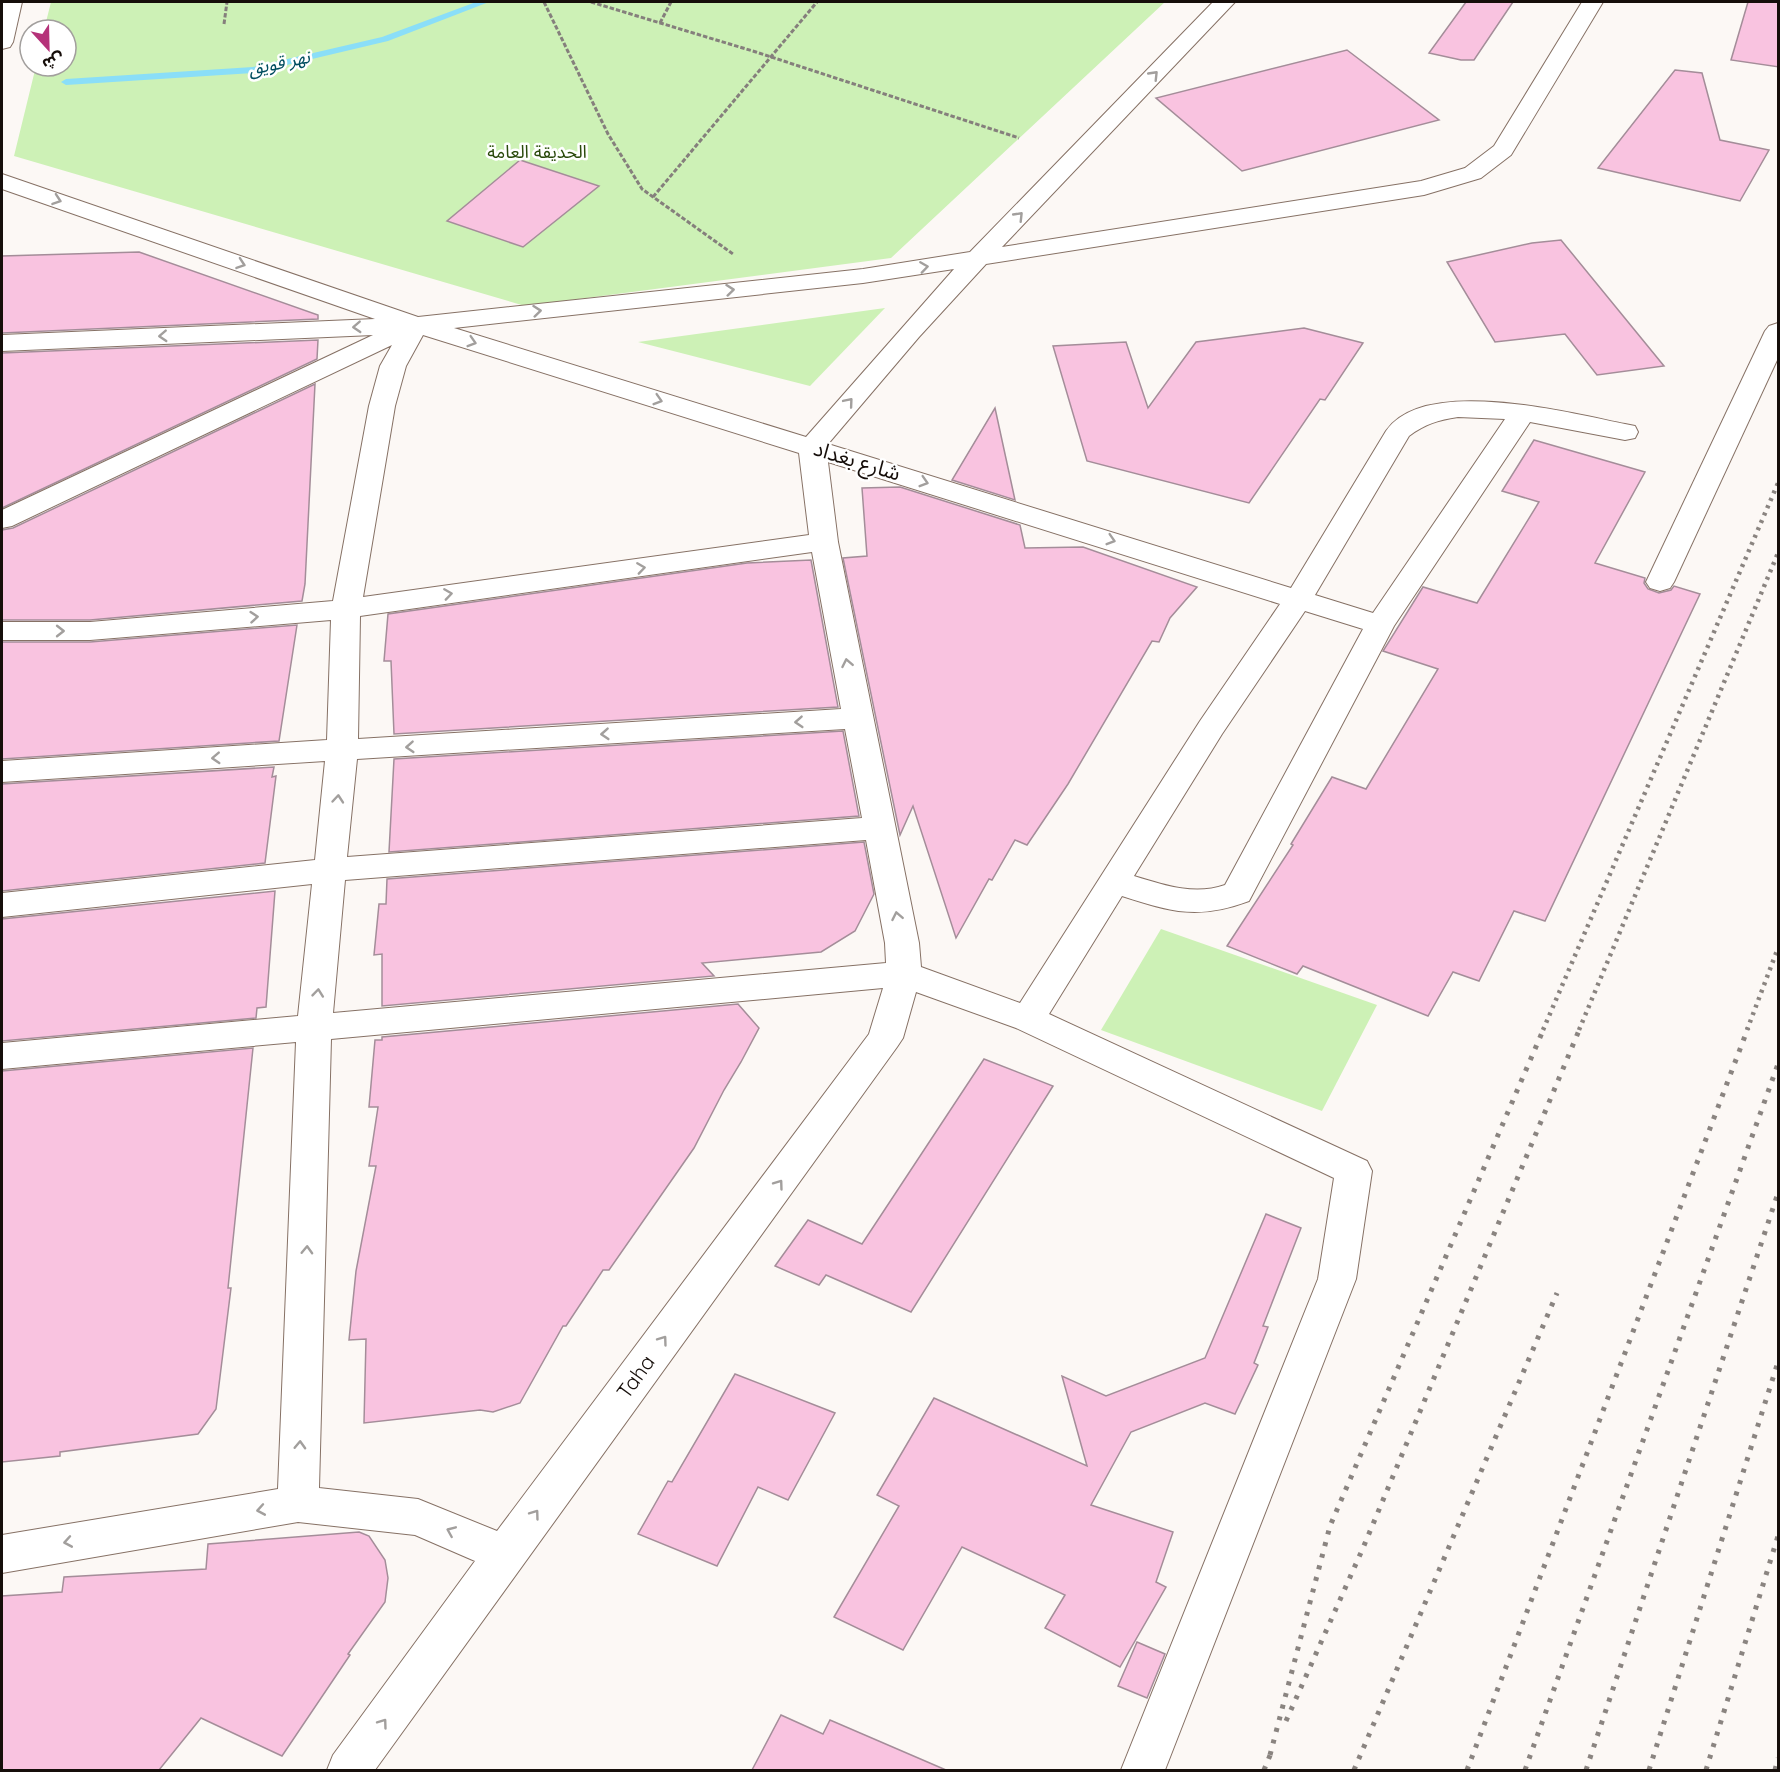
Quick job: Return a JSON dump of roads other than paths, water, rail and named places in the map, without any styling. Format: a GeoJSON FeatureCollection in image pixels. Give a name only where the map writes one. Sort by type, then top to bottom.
{"type":"FeatureCollection","features":[{"type":"Feature","properties":{"kind":"street"},"geometry":{"type":"LineString","coordinates":[[2,42],[11,2]]}},
{"type":"Feature","properties":{"kind":"street"},"geometry":{"type":"LineString","coordinates":[[904,974],[902,943],[824,542],[812,447],[853,396],[978,259],[1224,2]]}},
{"type":"Feature","properties":{"kind":"street"},"geometry":{"type":"LineString","coordinates":[[2,343],[416,325],[864,276],[1424,188],[1473,173],[1503,150],[1592,2]]}},
{"type":"Feature","properties":{"kind":"street","name":"شارع بغداد"},"geometry":{"type":"LineString","coordinates":[[2,181],[416,325],[1380,625]]}},
{"type":"Feature","properties":{"kind":"street"},"geometry":{"type":"LineString","coordinates":[[2,520],[416,325]]}},
{"type":"Feature","properties":{"kind":"street"},"geometry":{"type":"LineString","coordinates":[[298,1504],[314,1026],[342,751],[346,609],[382,406],[393,366],[416,325]]}},
{"type":"Feature","properties":{"kind":"street"},"geometry":{"type":"LineString","coordinates":[[1660,582],[1779,331]]}},
{"type":"Feature","properties":{"kind":"street"},"geometry":{"type":"LineString","coordinates":[[1028,1019],[1211,728],[1299,598],[1399,432],[1414,419],[1440,411],[1473,409],[1522,414],[1625,432]]}},
{"type":"Feature","properties":{"kind":"street"},"geometry":{"type":"LineString","coordinates":[[1114,882],[1189,903],[1207,903],[1237,893],[1380,625],[1522,414]]}},
{"type":"Feature","properties":{"kind":"street"},"geometry":{"type":"LineString","coordinates":[[2,631],[90,631],[346,609],[824,542]]}},
{"type":"Feature","properties":{"kind":"street"},"geometry":{"type":"LineString","coordinates":[[2,771],[858,718]]}},
{"type":"Feature","properties":{"kind":"street"},"geometry":{"type":"LineString","coordinates":[[2,905],[331,870],[880,828]]}},
{"type":"Feature","properties":{"kind":"street"},"geometry":{"type":"LineString","coordinates":[[2,1056],[904,974],[1028,1019],[1354,1171],[1337,1279],[1143,1770]]}},
{"type":"Feature","properties":{"kind":"street","name":"Taha"},"geometry":{"type":"LineString","coordinates":[[349,1770],[505,1554],[864,1069],[885,1038],[904,974]]}},
{"type":"Feature","properties":{"kind":"street"},"geometry":{"type":"LineString","coordinates":[[2,1554],[298,1504],[418,1516],[505,1554]]}},
{"type":"Feature","properties":{"kind":"waterway","name":"نهر قويق"},"geometry":{"type":"LineString","coordinates":[[66,82],[253,70],[385,39],[484,2]]}},
{"type":"Feature","properties":{"kind":"railway"},"geometry":{"type":"LineString","coordinates":[[1543,1030],[1778,483]]}},
{"type":"Feature","properties":{"kind":"railway"},"geometry":{"type":"LineString","coordinates":[[1579,1030],[1778,553]]}},
{"type":"Feature","properties":{"kind":"railway"},"geometry":{"type":"LineString","coordinates":[[1747,1030],[1778,948]]}},
{"type":"Feature","properties":{"kind":"railway"},"geometry":{"type":"LineString","coordinates":[[1270,1755],[1330,1526],[1544,1028]]}},
{"type":"Feature","properties":{"kind":"railway"},"geometry":{"type":"LineString","coordinates":[[1286,1721],[1363,1548],[1580,1028]]}},
{"type":"Feature","properties":{"kind":"railway"},"geometry":{"type":"LineString","coordinates":[[1467,1770],[1748,1028]]}},
{"type":"Feature","properties":{"kind":"railway"},"geometry":{"type":"LineString","coordinates":[[1525,1770],[1778,1064]]}},
{"type":"Feature","properties":{"kind":"railway"},"geometry":{"type":"LineString","coordinates":[[1586,1770],[1778,1193]]}},
{"type":"Feature","properties":{"kind":"railway"},"geometry":{"type":"LineString","coordinates":[[1354,1770],[1557,1293]]}},
{"type":"Feature","properties":{"kind":"railway"},"geometry":{"type":"LineString","coordinates":[[1649,1770],[1778,1362]]}},
{"type":"Feature","properties":{"kind":"railway"},"geometry":{"type":"LineString","coordinates":[[1706,1770],[1778,1536]]}},
{"type":"Feature","properties":{"kind":"railway"},"geometry":{"type":"LineString","coordinates":[[1264,1770],[1273,1748]]}},
{"type":"Feature","properties":{"kind":"railway"},"geometry":{"type":"LineString","coordinates":[[1775,1770],[1778,1758]]}},
{"type":"Feature","properties":{"kind":"park label","name":"الحديقة العامة"},"geometry":{"type":"Point","coordinates":[537,152]}}]}
